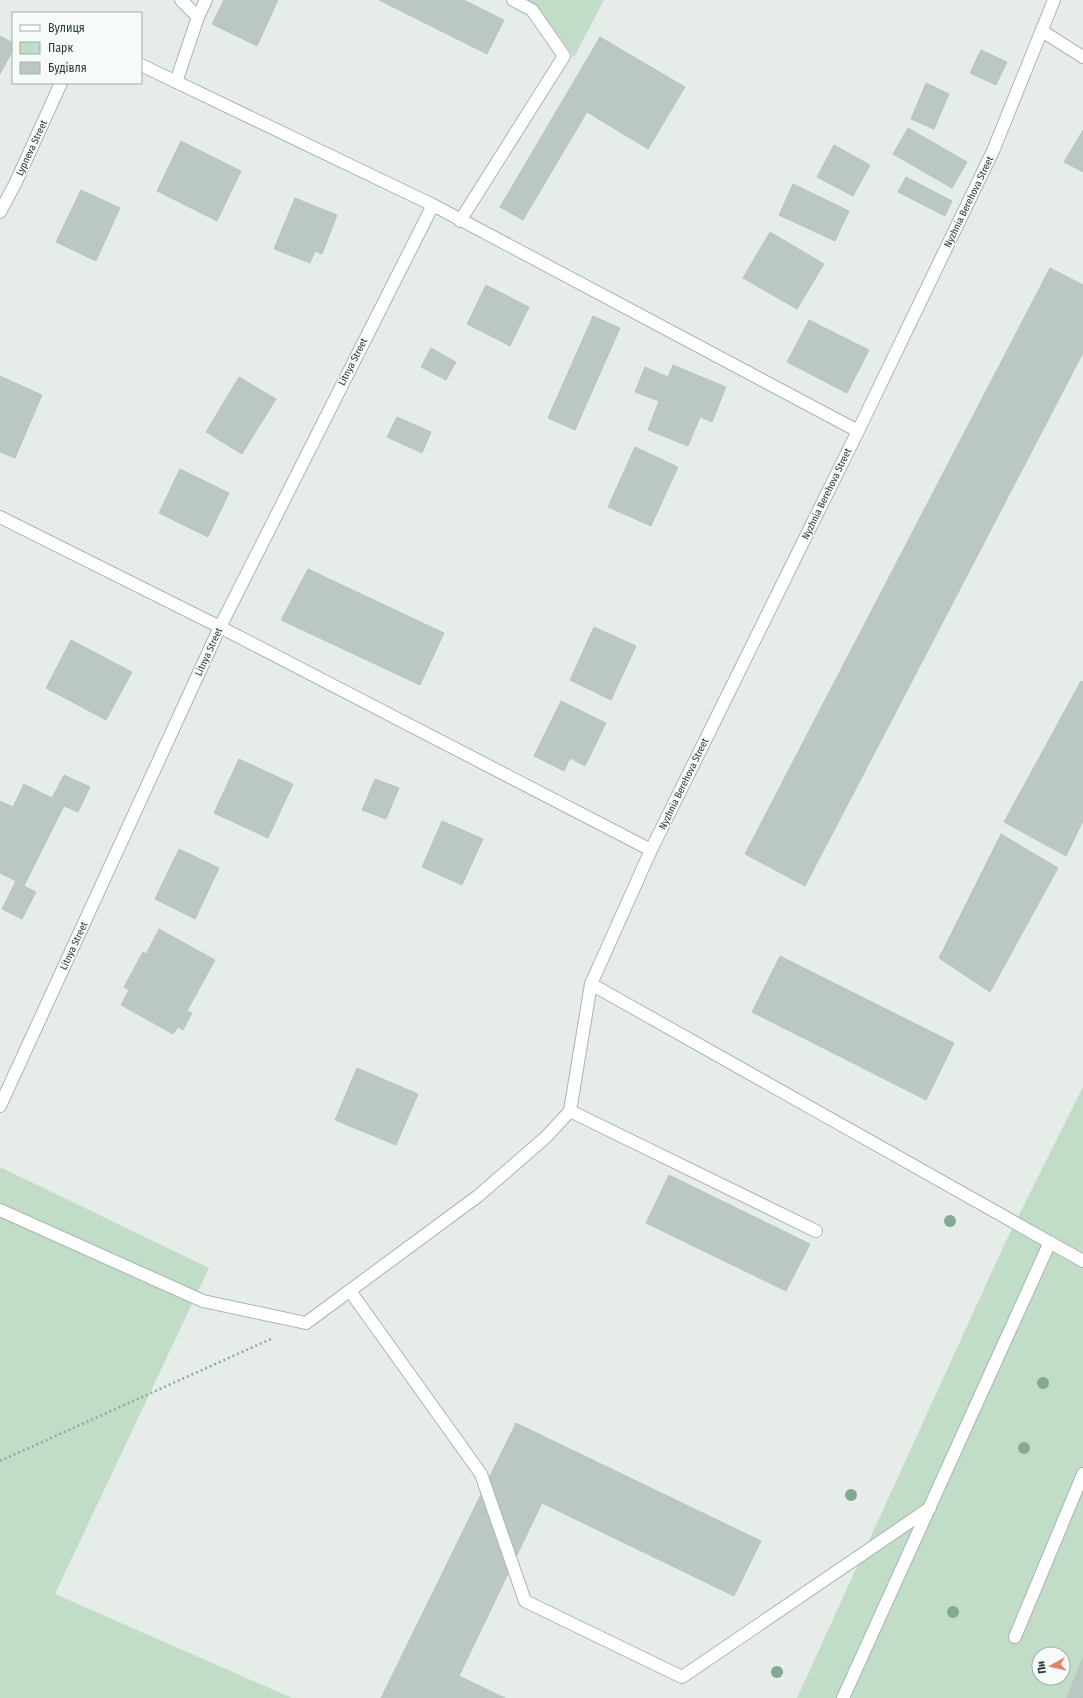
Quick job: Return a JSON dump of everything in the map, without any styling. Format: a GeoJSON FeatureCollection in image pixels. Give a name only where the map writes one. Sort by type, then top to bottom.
{"type":"FeatureCollection","features":[{"type":"Feature","properties":{"kind":"street"},"geometry":{"type":"LineString","coordinates":[[181,0],[198,16]]}},
{"type":"Feature","properties":{"kind":"street"},"geometry":{"type":"LineString","coordinates":[[176,82],[198,16],[206,0]]}},
{"type":"Feature","properties":{"kind":"street"},"geometry":{"type":"LineString","coordinates":[[460,220],[564,56],[532,10],[513,0]]}},
{"type":"Feature","properties":{"kind":"street","name":"Nyzhnia Berehova Street"},"geometry":{"type":"LineString","coordinates":[[570,1111],[591,984],[651,850],[858,431],[993,151],[1054,0]]}},
{"type":"Feature","properties":{"kind":"street"},"geometry":{"type":"LineString","coordinates":[[1042,31],[1083,57]]}},
{"type":"Feature","properties":{"kind":"street"},"geometry":{"type":"LineString","coordinates":[[142,65],[432,205],[858,431]]}},
{"type":"Feature","properties":{"kind":"street","name":"Lypneva Street"},"geometry":{"type":"LineString","coordinates":[[0,212],[16,182],[61,84]]}},
{"type":"Feature","properties":{"kind":"street","name":"Litnya Street"},"geometry":{"type":"LineString","coordinates":[[0,1106],[220,627],[432,205]]}},
{"type":"Feature","properties":{"kind":"street"},"geometry":{"type":"LineString","coordinates":[[0,517],[220,627],[651,850]]}},
{"type":"Feature","properties":{"kind":"street"},"geometry":{"type":"LineString","coordinates":[[591,984],[1083,1261]]}},
{"type":"Feature","properties":{"kind":"street"},"geometry":{"type":"LineString","coordinates":[[0,1210],[203,1301],[306,1323],[478,1196],[546,1137],[570,1111],[816,1232]]}},
{"type":"Feature","properties":{"kind":"street"},"geometry":{"type":"LineString","coordinates":[[843,1698],[1050,1242]]}},
{"type":"Feature","properties":{"kind":"street"},"geometry":{"type":"LineString","coordinates":[[350,1290],[481,1474],[525,1601],[682,1677],[930,1508]]}},
{"type":"Feature","properties":{"kind":"street"},"geometry":{"type":"LineString","coordinates":[[1015,1637],[1083,1474]]}},
{"type":"Feature","properties":{"kind":"path"},"geometry":{"type":"LineString","coordinates":[[0,1461],[306,1323]]}},
{"type":"Feature","properties":{"kind":"green space"},"geometry":{"type":"Polygon","coordinates":[[[525,0],[604,0],[574,57],[538,7],[525,0]]]}},
{"type":"Feature","properties":{"kind":"green space"},"geometry":{"type":"Polygon","coordinates":[[[1083,1087],[1083,1698],[797,1698],[1005,1243],[1083,1087]]]}},
{"type":"Feature","properties":{"kind":"green space"},"geometry":{"type":"Polygon","coordinates":[[[0,1167],[209,1268],[55,1594],[292,1698],[0,1698],[0,1167]]]}},
{"type":"Feature","properties":{"kind":"building"},"geometry":{"type":"Polygon","coordinates":[[[224,0],[278,0],[257,46],[212,24],[224,0]]]}},
{"type":"Feature","properties":{"kind":"building"},"geometry":{"type":"Polygon","coordinates":[[[379,0],[464,0],[504,20],[487,54],[379,0]]]}},
{"type":"Feature","properties":{"kind":"building"},"geometry":{"type":"Polygon","coordinates":[[[0,36],[12,42],[12,52],[0,74],[0,36]]]}},
{"type":"Feature","properties":{"kind":"building"},"geometry":{"type":"Polygon","coordinates":[[[600,37],[685,87],[648,149],[587,112],[523,220],[500,207],[600,37]]]}},
{"type":"Feature","properties":{"kind":"building"},"geometry":{"type":"Polygon","coordinates":[[[981,50],[1007,62],[996,85],[970,73],[981,50]]]}},
{"type":"Feature","properties":{"kind":"building"},"geometry":{"type":"Polygon","coordinates":[[[926,83],[949,94],[934,129],[911,119],[926,83]]]}},
{"type":"Feature","properties":{"kind":"building"},"geometry":{"type":"Polygon","coordinates":[[[908,128],[967,162],[952,188],[893,154],[908,128]]]}},
{"type":"Feature","properties":{"kind":"building"},"geometry":{"type":"Polygon","coordinates":[[[1083,130],[1083,172],[1064,162],[1083,130]]]}},
{"type":"Feature","properties":{"kind":"building"},"geometry":{"type":"Polygon","coordinates":[[[181,141],[241,171],[217,221],[157,191],[181,141]]]}},
{"type":"Feature","properties":{"kind":"building"},"geometry":{"type":"Polygon","coordinates":[[[834,145],[870,165],[853,196],[817,177],[834,145]]]}},
{"type":"Feature","properties":{"kind":"building"},"geometry":{"type":"Polygon","coordinates":[[[906,177],[952,201],[945,216],[898,192],[906,177]]]}},
{"type":"Feature","properties":{"kind":"building"},"geometry":{"type":"Polygon","coordinates":[[[793,184],[849,211],[835,241],[779,215],[793,184]]]}},
{"type":"Feature","properties":{"kind":"building"},"geometry":{"type":"Polygon","coordinates":[[[81,190],[120,208],[96,261],[56,242],[81,190]]]}},
{"type":"Feature","properties":{"kind":"building"},"geometry":{"type":"Polygon","coordinates":[[[295,198],[337,215],[322,254],[315,251],[310,263],[274,249],[295,198]]]}},
{"type":"Feature","properties":{"kind":"building"},"geometry":{"type":"Polygon","coordinates":[[[770,232],[824,264],[797,309],[743,278],[770,232]]]}},
{"type":"Feature","properties":{"kind":"building"},"geometry":{"type":"Polygon","coordinates":[[[1050,268],[1083,285],[1083,353],[874,754],[813,723],[1050,268]]]}},
{"type":"Feature","properties":{"kind":"building"},"geometry":{"type":"Polygon","coordinates":[[[486,285],[529,307],[510,346],[467,324],[486,285]]]}},
{"type":"Feature","properties":{"kind":"building"},"geometry":{"type":"Polygon","coordinates":[[[593,316],[620,328],[575,430],[548,418],[593,316]]]}},
{"type":"Feature","properties":{"kind":"building"},"geometry":{"type":"Polygon","coordinates":[[[809,320],[869,350],[847,393],[787,362],[809,320]]]}},
{"type":"Feature","properties":{"kind":"building"},"geometry":{"type":"Polygon","coordinates":[[[431,348],[456,362],[446,380],[421,367],[431,348]]]}},
{"type":"Feature","properties":{"kind":"building"},"geometry":{"type":"Polygon","coordinates":[[[673,365],[726,387],[712,422],[700,417],[688,446],[648,430],[659,401],[635,392],[645,367],[668,377],[673,365]]]}},
{"type":"Feature","properties":{"kind":"building"},"geometry":{"type":"Polygon","coordinates":[[[0,376],[42,395],[15,458],[0,452],[0,376]]]}},
{"type":"Feature","properties":{"kind":"building"},"geometry":{"type":"Polygon","coordinates":[[[239,377],[276,399],[242,454],[206,432],[239,377]]]}},
{"type":"Feature","properties":{"kind":"building"},"geometry":{"type":"Polygon","coordinates":[[[397,417],[431,432],[422,453],[387,437],[397,417]]]}},
{"type":"Feature","properties":{"kind":"building"},"geometry":{"type":"Polygon","coordinates":[[[635,447],[678,467],[651,526],[608,507],[635,447]]]}},
{"type":"Feature","properties":{"kind":"building"},"geometry":{"type":"Polygon","coordinates":[[[180,469],[229,493],[208,537],[159,513],[180,469]]]}},
{"type":"Feature","properties":{"kind":"building"},"geometry":{"type":"Polygon","coordinates":[[[308,569],[444,633],[420,685],[281,620],[308,569]]]}},
{"type":"Feature","properties":{"kind":"building"},"geometry":{"type":"Polygon","coordinates":[[[594,627],[636,646],[611,700],[570,680],[594,627]]]}},
{"type":"Feature","properties":{"kind":"building"},"geometry":{"type":"Polygon","coordinates":[[[71,640],[132,672],[106,720],[46,688],[71,640]]]}},
{"type":"Feature","properties":{"kind":"building"},"geometry":{"type":"Polygon","coordinates":[[[1081,681],[1083,682],[1083,821],[1066,856],[1004,822],[1081,681]]]}},
{"type":"Feature","properties":{"kind":"building"},"geometry":{"type":"Polygon","coordinates":[[[561,701],[606,723],[585,766],[570,758],[564,771],[534,756],[561,701]]]}},
{"type":"Feature","properties":{"kind":"building"},"geometry":{"type":"Polygon","coordinates":[[[813,723],[874,754],[805,886],[745,854],[813,723]]]}},
{"type":"Feature","properties":{"kind":"building"},"geometry":{"type":"Polygon","coordinates":[[[239,759],[293,784],[268,838],[214,813],[239,759]]]}},
{"type":"Feature","properties":{"kind":"building"},"geometry":{"type":"Polygon","coordinates":[[[64,775],[90,787],[78,812],[64,806],[24,886],[36,892],[22,919],[2,909],[16,881],[0,873],[0,801],[13,807],[24,784],[52,798],[64,775]]]}},
{"type":"Feature","properties":{"kind":"building"},"geometry":{"type":"Polygon","coordinates":[[[375,779],[399,788],[386,819],[362,810],[375,779]]]}},
{"type":"Feature","properties":{"kind":"building"},"geometry":{"type":"Polygon","coordinates":[[[442,821],[483,839],[462,885],[422,867],[442,821]]]}},
{"type":"Feature","properties":{"kind":"building"},"geometry":{"type":"Polygon","coordinates":[[[1001,834],[1058,868],[990,992],[939,958],[1001,834]]]}},
{"type":"Feature","properties":{"kind":"building"},"geometry":{"type":"Polygon","coordinates":[[[179,849],[219,868],[195,919],[155,899],[179,849]]]}},
{"type":"Feature","properties":{"kind":"building"},"geometry":{"type":"Polygon","coordinates":[[[159,929],[215,960],[187,1011],[192,1013],[183,1030],[178,1027],[173,1034],[121,1005],[129,990],[124,987],[143,952],[146,954],[159,929]]]}},
{"type":"Feature","properties":{"kind":"building"},"geometry":{"type":"Polygon","coordinates":[[[780,956],[954,1043],[926,1100],[752,1012],[780,956]]]}},
{"type":"Feature","properties":{"kind":"building"},"geometry":{"type":"Polygon","coordinates":[[[357,1068],[418,1094],[396,1145],[335,1120],[357,1068]]]}},
{"type":"Feature","properties":{"kind":"building"},"geometry":{"type":"Polygon","coordinates":[[[669,1175],[810,1244],[786,1291],[646,1223],[669,1175]]]}},
{"type":"Feature","properties":{"kind":"building"},"geometry":{"type":"Polygon","coordinates":[[[516,1423],[761,1541],[734,1596],[542,1503],[459,1676],[505,1698],[381,1698],[516,1423]]]}},
{"type":"Feature","properties":{"kind":"building"},"geometry":{"type":"Polygon","coordinates":[[[1083,1657],[1083,1698],[1067,1698],[1083,1657]]]}}]}
